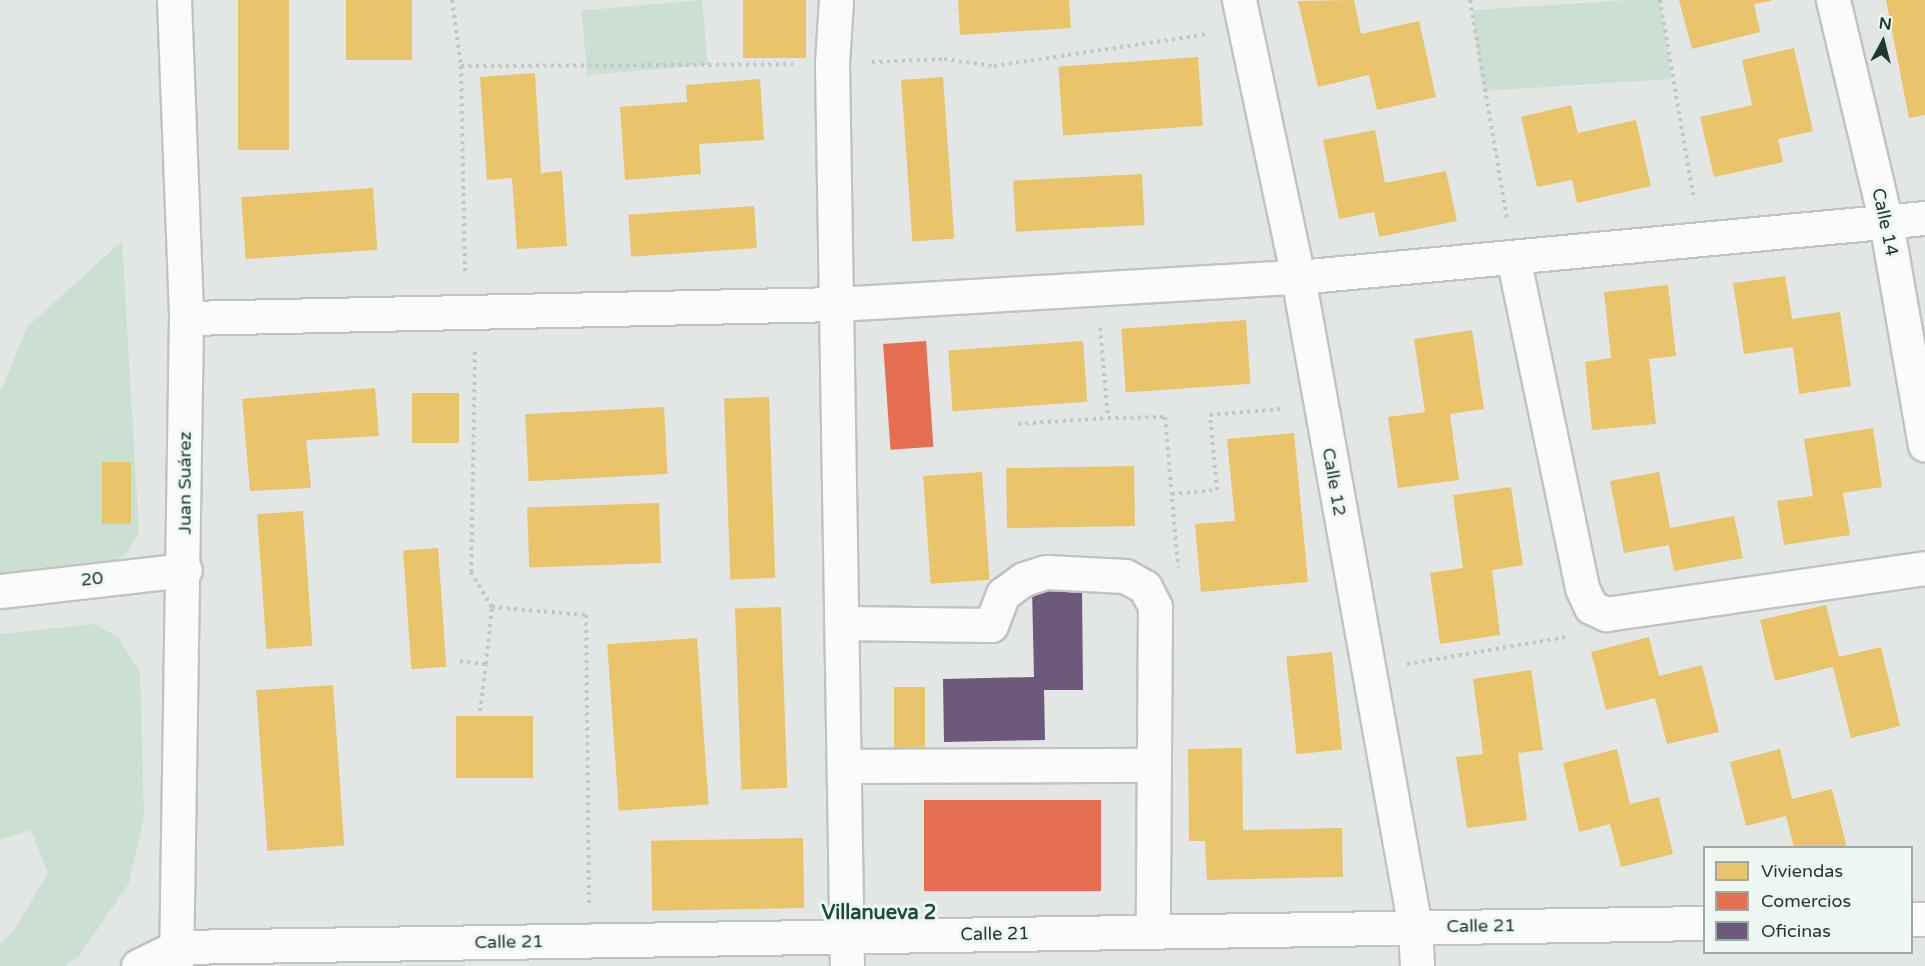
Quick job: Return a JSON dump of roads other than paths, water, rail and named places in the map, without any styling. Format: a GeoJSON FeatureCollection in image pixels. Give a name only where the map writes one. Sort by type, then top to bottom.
{"type":"FeatureCollection","features":[{"type":"Feature","properties":{"kind":"street","name":"Juan Suárez"},"geometry":{"type":"LineString","coordinates":[[174,0],[186,318],[185,570],[176,956]]}},
{"type":"Feature","properties":{"kind":"street"},"geometry":{"type":"LineString","coordinates":[[836,0],[832,64],[846,766],[847,951]]}},
{"type":"Feature","properties":{"kind":"street","name":"Calle 12"},"geometry":{"type":"LineString","coordinates":[[1239,0],[1298,277],[1414,927],[1417,966]]}},
{"type":"Feature","properties":{"kind":"street","name":"Calle 14"},"geometry":{"type":"LineString","coordinates":[[1833,0],[1886,222],[1925,446]]}},
{"type":"Feature","properties":{"kind":"street"},"geometry":{"type":"LineString","coordinates":[[186,318],[837,304],[1298,277],[1925,218]]}},
{"type":"Feature","properties":{"kind":"street"},"geometry":{"type":"LineString","coordinates":[[1513,257],[1582,588],[1591,607],[1606,614],[1925,568]]}},
{"type":"Feature","properties":{"kind":"street","name":"20"},"geometry":{"type":"LineString","coordinates":[[0,591],[185,570]]}},
{"type":"Feature","properties":{"kind":"street"},"geometry":{"type":"LineString","coordinates":[[842,623],[991,625],[1003,594],[1024,579],[1046,572],[1125,576],[1145,587],[1155,607],[1153,931]]}},
{"type":"Feature","properties":{"kind":"street"},"geometry":{"type":"LineString","coordinates":[[846,766],[1154,765]]}},
{"type":"Feature","properties":{"kind":"street","name":"Calle 21"},"geometry":{"type":"LineString","coordinates":[[176,956],[589,940],[847,951],[1153,931],[1703,923]]}},
{"type":"Feature","properties":{"kind":"street"},"geometry":{"type":"LineString","coordinates":[[138,966],[176,956]]}},
{"type":"Feature","properties":{"kind":"district","name":"Villanueva 2"},"geometry":{"type":"Point","coordinates":[879,913]}}]}
